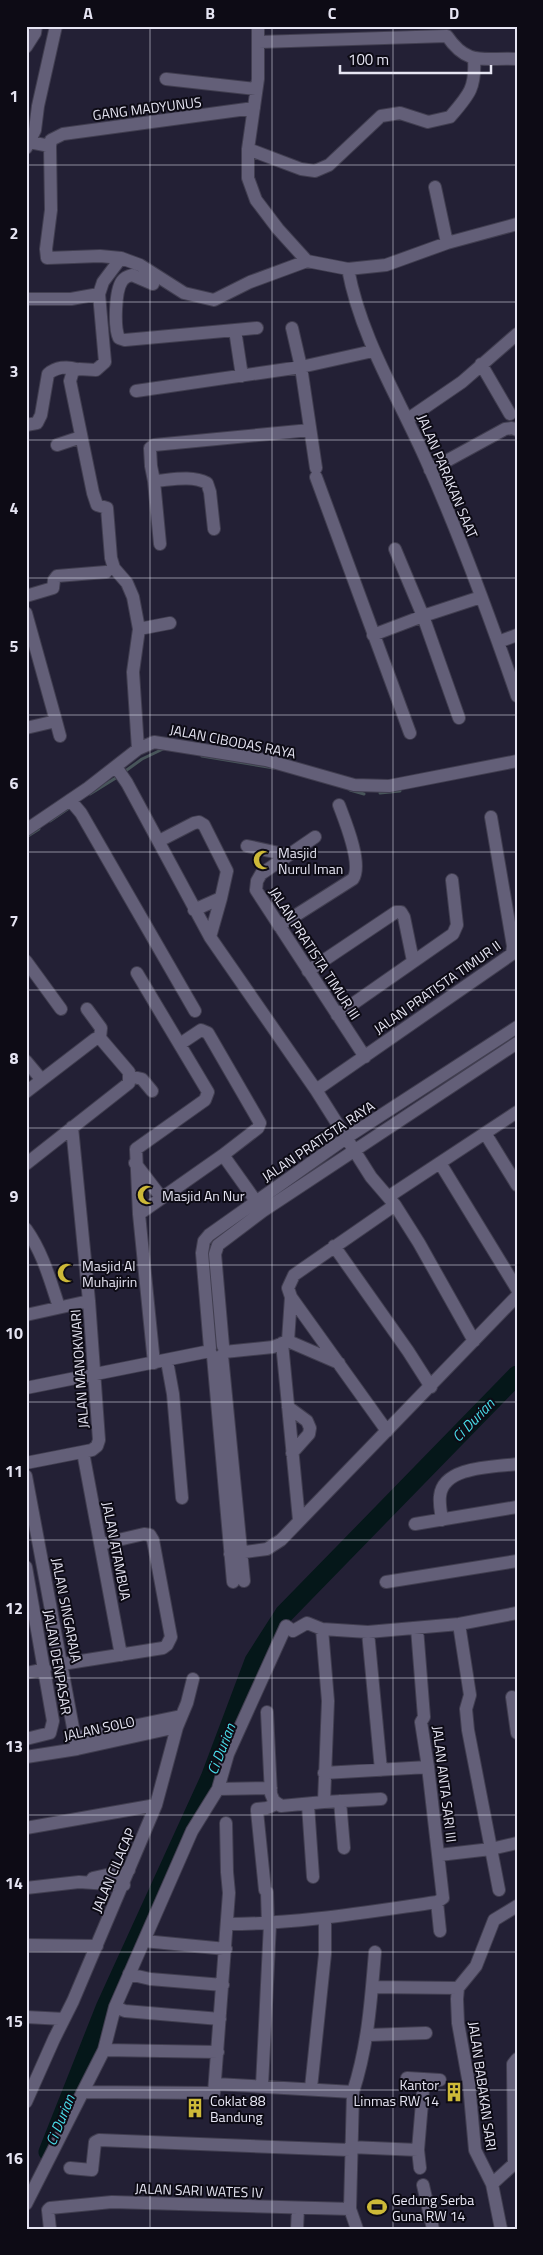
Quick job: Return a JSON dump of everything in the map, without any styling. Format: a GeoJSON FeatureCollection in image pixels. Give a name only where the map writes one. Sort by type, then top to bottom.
{"type":"FeatureCollection","features":[{"type":"Feature","properties":{"kind":"street"},"geometry":{"type":"LineString","coordinates":[[26,47],[35,33],[36,26]]}},
{"type":"Feature","properties":{"kind":"street"},"geometry":{"type":"LineString","coordinates":[[56,26],[38,106],[35,130],[28,145],[50,146],[51,210],[46,256],[53,259],[100,256],[121,258],[140,265],[184,292],[214,300],[250,282],[307,262],[348,269],[398,262],[447,243],[517,224]]}},
{"type":"Feature","properties":{"kind":"street"},"geometry":{"type":"LineString","coordinates":[[258,26],[259,42],[256,89],[248,149],[248,178],[251,191],[278,229],[307,262]]}},
{"type":"Feature","properties":{"kind":"street"},"geometry":{"type":"LineString","coordinates":[[259,42],[400,32],[450,31],[462,54],[474,58],[517,59]]}},
{"type":"Feature","properties":{"kind":"street"},"geometry":{"type":"LineString","coordinates":[[248,149],[306,170],[321,170],[344,152],[381,116],[400,112],[428,122],[450,117],[473,87],[475,76],[474,58]]}},
{"type":"Feature","properties":{"kind":"street"},"geometry":{"type":"LineString","coordinates":[[166,79],[256,89]]}},
{"type":"Feature","properties":{"kind":"street","name":"GANG MADYUNUS"},"geometry":{"type":"LineString","coordinates":[[50,146],[51,140],[63,134],[254,108]]}},
{"type":"Feature","properties":{"kind":"street"},"geometry":{"type":"LineString","coordinates":[[435,187],[447,243]]}},
{"type":"Feature","properties":{"kind":"street"},"geometry":{"type":"LineString","coordinates":[[26,425],[37,423],[48,374],[64,368],[96,370],[105,362],[99,294],[104,282],[121,258]]}},
{"type":"Feature","properties":{"kind":"street","name":"JALAN PARAKAN SAAT"},"geometry":{"type":"LineString","coordinates":[[348,269],[354,299],[373,351],[408,419],[430,470],[481,597],[517,696]]}},
{"type":"Feature","properties":{"kind":"street"},"geometry":{"type":"LineString","coordinates":[[153,284],[132,275],[122,282],[117,295],[117,333],[119,338],[125,340],[159,338],[257,328]]}},
{"type":"Feature","properties":{"kind":"street"},"geometry":{"type":"LineString","coordinates":[[26,299],[71,299],[99,294]]}},
{"type":"Feature","properties":{"kind":"street"},"geometry":{"type":"LineString","coordinates":[[292,328],[301,367],[316,472],[373,635],[410,733]]}},
{"type":"Feature","properties":{"kind":"street"},"geometry":{"type":"LineString","coordinates":[[235,330],[242,376]]}},
{"type":"Feature","properties":{"kind":"street"},"geometry":{"type":"LineString","coordinates":[[408,419],[462,382],[517,334]]}},
{"type":"Feature","properties":{"kind":"street"},"geometry":{"type":"LineString","coordinates":[[136,391],[301,367],[373,351]]}},
{"type":"Feature","properties":{"kind":"street"},"geometry":{"type":"LineString","coordinates":[[481,364],[510,414]]}},
{"type":"Feature","properties":{"kind":"street"},"geometry":{"type":"LineString","coordinates":[[76,369],[70,380],[93,493],[98,505],[107,508],[111,558],[114,568],[130,588],[134,597],[139,629],[132,677],[138,749]]}},
{"type":"Feature","properties":{"kind":"street"},"geometry":{"type":"LineString","coordinates":[[430,470],[505,429],[512,428],[517,430]]}},
{"type":"Feature","properties":{"kind":"street"},"geometry":{"type":"LineString","coordinates":[[160,544],[150,448],[154,446],[310,430]]}},
{"type":"Feature","properties":{"kind":"street"},"geometry":{"type":"LineString","coordinates":[[57,445],[81,437]]}},
{"type":"Feature","properties":{"kind":"street"},"geometry":{"type":"LineString","coordinates":[[154,481],[199,479],[207,483],[210,492],[214,529]]}},
{"type":"Feature","properties":{"kind":"street"},"geometry":{"type":"LineString","coordinates":[[396,549],[423,616],[459,718]]}},
{"type":"Feature","properties":{"kind":"street"},"geometry":{"type":"LineString","coordinates":[[26,596],[53,588],[54,580],[57,576],[106,572]]}},
{"type":"Feature","properties":{"kind":"street"},"geometry":{"type":"LineString","coordinates":[[373,635],[481,597]]}},
{"type":"Feature","properties":{"kind":"street"},"geometry":{"type":"LineString","coordinates":[[26,613],[60,736]]}},
{"type":"Feature","properties":{"kind":"street"},"geometry":{"type":"LineString","coordinates":[[139,629],[170,623]]}},
{"type":"Feature","properties":{"kind":"street"},"geometry":{"type":"LineString","coordinates":[[498,642],[515,640]]}},
{"type":"Feature","properties":{"kind":"street"},"geometry":{"type":"LineString","coordinates":[[26,728],[56,721]]}},
{"type":"Feature","properties":{"kind":"street","name":"JALAN CIBODAS RAYA"},"geometry":{"type":"LineString","coordinates":[[26,830],[121,774],[138,749],[149,743],[161,742],[266,760],[354,786],[371,787],[389,786],[517,762]]}},
{"type":"Feature","properties":{"kind":"street"},"geometry":{"type":"LineString","coordinates":[[121,774],[210,937],[242,986],[316,1090],[371,1177],[391,1201],[419,1243],[474,1341]]}},
{"type":"Feature","properties":{"kind":"street"},"geometry":{"type":"LineString","coordinates":[[73,803],[195,1011]]}},
{"type":"Feature","properties":{"kind":"street"},"geometry":{"type":"LineString","coordinates":[[279,926],[356,875],[356,864],[349,832],[339,805]]}},
{"type":"Feature","properties":{"kind":"street","name":"JALAN PRATISTA TIMUR II"},"geometry":{"type":"LineString","coordinates":[[316,1090],[512,954],[513,946],[491,817]]}},
{"type":"Feature","properties":{"kind":"street"},"geometry":{"type":"LineString","coordinates":[[159,841],[194,823],[199,822],[204,825],[227,871],[210,937]]}},
{"type":"Feature","properties":{"kind":"street"},"geometry":{"type":"LineString","coordinates":[[247,846],[288,855],[315,837]]}},
{"type":"Feature","properties":{"kind":"street","name":"JALAN PRATISTA TIMUR III"},"geometry":{"type":"LineString","coordinates":[[288,855],[262,874],[257,881],[256,890],[365,1057]]}},
{"type":"Feature","properties":{"kind":"street"},"geometry":{"type":"LineString","coordinates":[[337,1015],[450,937],[456,930],[452,880]]}},
{"type":"Feature","properties":{"kind":"street"},"geometry":{"type":"LineString","coordinates":[[194,910],[221,898]]}},
{"type":"Feature","properties":{"kind":"street"},"geometry":{"type":"LineString","coordinates":[[308,971],[394,913],[401,912],[404,917],[413,962]]}},
{"type":"Feature","properties":{"kind":"street"},"geometry":{"type":"LineString","coordinates":[[26,962],[61,1009]]}},
{"type":"Feature","properties":{"kind":"street"},"geometry":{"type":"LineString","coordinates":[[137,973],[207,1089],[207,1098],[136,1149],[135,1164],[139,1214],[154,1363]]}},
{"type":"Feature","properties":{"kind":"street"},"geometry":{"type":"LineString","coordinates":[[26,1164],[127,1086],[130,1076],[129,1072],[100,1038],[101,1028],[87,1009]]}},
{"type":"Feature","properties":{"kind":"street","name":"JALAN PRATISTA RAYA"},"geometry":{"type":"LineString","coordinates":[[259,1206],[346,1138],[517,1027]]}},
{"type":"Feature","properties":{"kind":"street"},"geometry":{"type":"LineString","coordinates":[[139,1214],[258,1128],[259,1120],[208,1032],[201,1030],[180,1044]]}},
{"type":"Feature","properties":{"kind":"street"},"geometry":{"type":"LineString","coordinates":[[26,1092],[95,1039],[100,1038]]}},
{"type":"Feature","properties":{"kind":"street","name":"JALAN PRATISTA RAYA"},"geometry":{"type":"LineString","coordinates":[[238,1581],[218,1351],[202,1247],[209,1235],[354,1151],[517,1043]]}},
{"type":"Feature","properties":{"kind":"street"},"geometry":{"type":"LineString","coordinates":[[26,1061],[41,1080]]}},
{"type":"Feature","properties":{"kind":"street"},"geometry":{"type":"LineString","coordinates":[[130,1076],[142,1079],[152,1091]]}},
{"type":"Feature","properties":{"kind":"street"},"geometry":{"type":"LineString","coordinates":[[299,1520],[288,1407],[285,1342],[291,1297],[289,1284],[294,1275],[440,1163],[517,1112]]}},
{"type":"Feature","properties":{"kind":"street","name":"JALAN MANOKWARI"},"geometry":{"type":"LineString","coordinates":[[72,1127],[89,1302],[98,1440],[97,1446],[92,1450],[83,1452]]}},
{"type":"Feature","properties":{"kind":"street"},"geometry":{"type":"LineString","coordinates":[[485,1133],[517,1186]]}},
{"type":"Feature","properties":{"kind":"street"},"geometry":{"type":"LineString","coordinates":[[223,1155],[259,1206]]}},
{"type":"Feature","properties":{"kind":"street"},"geometry":{"type":"LineString","coordinates":[[440,1163],[517,1289]]}},
{"type":"Feature","properties":{"kind":"street"},"geometry":{"type":"LineString","coordinates":[[135,1164],[161,1197]]}},
{"type":"Feature","properties":{"kind":"street"},"geometry":{"type":"LineString","coordinates":[[26,1230],[34,1241],[44,1264],[59,1307]]}},
{"type":"Feature","properties":{"kind":"street"},"geometry":{"type":"LineString","coordinates":[[334,1246],[431,1386]]}},
{"type":"Feature","properties":{"kind":"street"},"geometry":{"type":"LineString","coordinates":[[236,1554],[274,1546],[517,1296]]}},
{"type":"Feature","properties":{"kind":"street"},"geometry":{"type":"LineString","coordinates":[[291,1297],[387,1430]]}},
{"type":"Feature","properties":{"kind":"street"},"geometry":{"type":"LineString","coordinates":[[26,1315],[89,1302]]}},
{"type":"Feature","properties":{"kind":"street"},"geometry":{"type":"LineString","coordinates":[[26,1388],[218,1351],[273,1347],[285,1342],[339,1362]]}},
{"type":"Feature","properties":{"kind":"street"},"geometry":{"type":"LineString","coordinates":[[167,1361],[173,1394],[182,1498]]}},
{"type":"Feature","properties":{"kind":"street"},"geometry":{"type":"LineString","coordinates":[[288,1407],[307,1421],[310,1428],[309,1434],[292,1453]]}},
{"type":"Feature","properties":{"kind":"street"},"geometry":{"type":"LineString","coordinates":[[26,1463],[83,1452]]}},
{"type":"Feature","properties":{"kind":"street","name":"JALAN ATAMBUA"},"geometry":{"type":"LineString","coordinates":[[83,1452],[121,1655]]}},
{"type":"Feature","properties":{"kind":"street"},"geometry":{"type":"LineString","coordinates":[[442,1520],[440,1495],[445,1482],[456,1473],[517,1464]]}},
{"type":"Feature","properties":{"kind":"street","name":"JALAN SINGARAJA"},"geometry":{"type":"LineString","coordinates":[[26,1476],[76,1744]]}},
{"type":"Feature","properties":{"kind":"street"},"geometry":{"type":"LineString","coordinates":[[415,1524],[517,1507]]}},
{"type":"Feature","properties":{"kind":"street"},"geometry":{"type":"LineString","coordinates":[[62,1664],[163,1648],[170,1642],[171,1633],[153,1540],[150,1535],[144,1534],[101,1544]]}},
{"type":"Feature","properties":{"kind":"street"},"geometry":{"type":"LineString","coordinates":[[386,1582],[517,1561]]}},
{"type":"Feature","properties":{"kind":"street","name":"JALAN DENPASAR"},"geometry":{"type":"LineString","coordinates":[[26,1567],[53,1721],[50,1733],[26,1738]]}},
{"type":"Feature","properties":{"kind":"street"},"geometry":{"type":"LineString","coordinates":[[50,2229],[48,2210],[28,2202],[104,2050],[115,2007],[129,1974],[192,1831],[218,1789],[228,1754],[286,1626],[293,1631],[307,1623],[322,1629],[368,1632],[459,1624],[517,1613]]}},
{"type":"Feature","properties":{"kind":"street"},"geometry":{"type":"LineString","coordinates":[[459,1624],[470,1695],[466,1709],[468,1730],[499,1890]]}},
{"type":"Feature","properties":{"kind":"street","name":"JALAN ANTA SARI III"},"geometry":{"type":"LineString","coordinates":[[417,1628],[424,1717],[421,1722],[443,1898],[437,1902]]}},
{"type":"Feature","properties":{"kind":"street"},"geometry":{"type":"LineString","coordinates":[[322,1629],[328,1701],[324,1802]]}},
{"type":"Feature","properties":{"kind":"street"},"geometry":{"type":"LineString","coordinates":[[368,1632],[381,1770]]}},
{"type":"Feature","properties":{"kind":"street"},"geometry":{"type":"LineString","coordinates":[[26,1673],[45,1669]]}},
{"type":"Feature","properties":{"kind":"street","name":"JALAN CILACAP"},"geometry":{"type":"LineString","coordinates":[[28,2094],[97,1946],[156,1805],[193,1679]]}},
{"type":"Feature","properties":{"kind":"street"},"geometry":{"type":"LineString","coordinates":[[512,1696],[517,1733]]}},
{"type":"Feature","properties":{"kind":"street"},"geometry":{"type":"LineString","coordinates":[[267,1712],[272,1799],[276,1804],[281,1806],[308,1805],[324,1802],[382,1799]]}},
{"type":"Feature","properties":{"kind":"street","name":"JALAN SOLO"},"geometry":{"type":"LineString","coordinates":[[26,1758],[76,1744],[179,1722]]}},
{"type":"Feature","properties":{"kind":"street"},"geometry":{"type":"LineString","coordinates":[[324,1773],[428,1767]]}},
{"type":"Feature","properties":{"kind":"street"},"geometry":{"type":"LineString","coordinates":[[218,1789],[271,1788]]}},
{"type":"Feature","properties":{"kind":"street"},"geometry":{"type":"LineString","coordinates":[[340,1801],[344,1848]]}},
{"type":"Feature","properties":{"kind":"street"},"geometry":{"type":"LineString","coordinates":[[262,2086],[269,1924],[257,1809],[267,1808],[276,1804]]}},
{"type":"Feature","properties":{"kind":"street"},"geometry":{"type":"LineString","coordinates":[[26,1828],[156,1805]]}},
{"type":"Feature","properties":{"kind":"street"},"geometry":{"type":"LineString","coordinates":[[308,1805],[313,1876]]}},
{"type":"Feature","properties":{"kind":"street"},"geometry":{"type":"LineString","coordinates":[[83,2092],[214,2093],[230,1893],[227,1872],[226,1823]]}},
{"type":"Feature","properties":{"kind":"street"},"geometry":{"type":"LineString","coordinates":[[439,1855],[491,1849],[517,1843]]}},
{"type":"Feature","properties":{"kind":"street"},"geometry":{"type":"LineString","coordinates":[[26,1888],[79,1882],[130,1870]]}},
{"type":"Feature","properties":{"kind":"street"},"geometry":{"type":"LineString","coordinates":[[79,1882],[124,1884]]}},
{"type":"Feature","properties":{"kind":"street"},"geometry":{"type":"LineString","coordinates":[[228,1924],[269,1924],[437,1902],[440,1931]]}},
{"type":"Feature","properties":{"kind":"street"},"geometry":{"type":"LineString","coordinates":[[372,1987],[458,1988],[476,1966],[494,1920],[517,1906]]}},
{"type":"Feature","properties":{"kind":"street"},"geometry":{"type":"LineString","coordinates":[[311,2088],[325,1954],[325,1918]]}},
{"type":"Feature","properties":{"kind":"street"},"geometry":{"type":"LineString","coordinates":[[144,1941],[226,1949]]}},
{"type":"Feature","properties":{"kind":"street"},"geometry":{"type":"LineString","coordinates":[[26,1945],[97,1946]]}},
{"type":"Feature","properties":{"kind":"street"},"geometry":{"type":"LineString","coordinates":[[356,2229],[350,2209],[350,2148],[353,2092],[362,2064],[368,2035],[375,1952]]}},
{"type":"Feature","properties":{"kind":"street"},"geometry":{"type":"LineString","coordinates":[[129,1974],[150,1978],[223,1985]]}},
{"type":"Feature","properties":{"kind":"street","name":"JALAN BABAKAN SARI"},"geometry":{"type":"LineString","coordinates":[[458,1988],[458,2023],[467,2062],[475,2150],[492,2184],[501,2229]]}},
{"type":"Feature","properties":{"kind":"street"},"geometry":{"type":"LineString","coordinates":[[115,2007],[125,2011],[220,2019]]}},
{"type":"Feature","properties":{"kind":"street"},"geometry":{"type":"LineString","coordinates":[[26,2017],[64,2019]]}},
{"type":"Feature","properties":{"kind":"street"},"geometry":{"type":"LineString","coordinates":[[368,2035],[426,2033]]}},
{"type":"Feature","properties":{"kind":"street"},"geometry":{"type":"LineString","coordinates":[[104,2050],[218,2052]]}},
{"type":"Feature","properties":{"kind":"street"},"geometry":{"type":"LineString","coordinates":[[492,2184],[514,2164],[513,2064],[517,2059]]}},
{"type":"Feature","properties":{"kind":"street"},"geometry":{"type":"LineString","coordinates":[[407,2078],[440,2080]]}},
{"type":"Feature","properties":{"kind":"street"},"geometry":{"type":"LineString","coordinates":[[420,2168],[418,2150],[424,2079]]}},
{"type":"Feature","properties":{"kind":"street"},"geometry":{"type":"LineString","coordinates":[[216,2084],[311,2088],[353,2092]]}},
{"type":"Feature","properties":{"kind":"street"},"geometry":{"type":"LineString","coordinates":[[70,2168],[92,2170],[95,2142],[99,2140],[418,2150]]}},
{"type":"Feature","properties":{"kind":"street"},"geometry":{"type":"LineString","coordinates":[[423,2185],[433,2229]]}},
{"type":"Feature","properties":{"kind":"street","name":"JALAN SARI WATES IV"},"geometry":{"type":"LineString","coordinates":[[48,2210],[50,2208],[112,2202],[350,2209]]}},
{"type":"Feature","properties":{"kind":"street"},"geometry":{"type":"LineString","coordinates":[[297,2229],[298,2208]]}},
{"type":"Feature","properties":{"kind":"waterway"},"geometry":{"type":"LineString","coordinates":[[124,772],[142,759],[163,749]]}},
{"type":"Feature","properties":{"kind":"waterway"},"geometry":{"type":"LineString","coordinates":[[202,756],[274,768]]}},
{"type":"Feature","properties":{"kind":"waterway"},"geometry":{"type":"LineString","coordinates":[[90,794],[119,776]]}},
{"type":"Feature","properties":{"kind":"waterway"},"geometry":{"type":"LineString","coordinates":[[350,790],[364,794]]}},
{"type":"Feature","properties":{"kind":"waterway"},"geometry":{"type":"LineString","coordinates":[[380,793],[400,791]]}},
{"type":"Feature","properties":{"kind":"waterway"},"geometry":{"type":"LineString","coordinates":[[50,821],[69,808]]}},
{"type":"Feature","properties":{"kind":"waterway"},"geometry":{"type":"LineString","coordinates":[[28,836],[39,829]]}},
{"type":"Feature","properties":{"kind":"waterway","name":"Ci Durian"},"geometry":{"type":"LineString","coordinates":[[48,2152],[105,2008],[210,1778],[254,1661],[284,1614],[517,1375]]}},
{"type":"Feature","properties":{"kind":"place","name":"Masjid Nurul Iman"},"geometry":{"type":"Point","coordinates":[263,860]}},
{"type":"Feature","properties":{"kind":"place","name":"Masjid An Nur"},"geometry":{"type":"Point","coordinates":[147,1195]}},
{"type":"Feature","properties":{"kind":"place","name":"Masjid Al Muhajirin"},"geometry":{"type":"Point","coordinates":[67,1273]}},
{"type":"Feature","properties":{"kind":"place","name":"Kantor Linmas RW 14"},"geometry":{"type":"Point","coordinates":[454,2092]}},
{"type":"Feature","properties":{"kind":"place","name":"Coklat 88 Bandung"},"geometry":{"type":"Point","coordinates":[195,2108]}},
{"type":"Feature","properties":{"kind":"place","name":"Gedung Serba Guna RW 14"},"geometry":{"type":"Point","coordinates":[377,2207]}}]}
